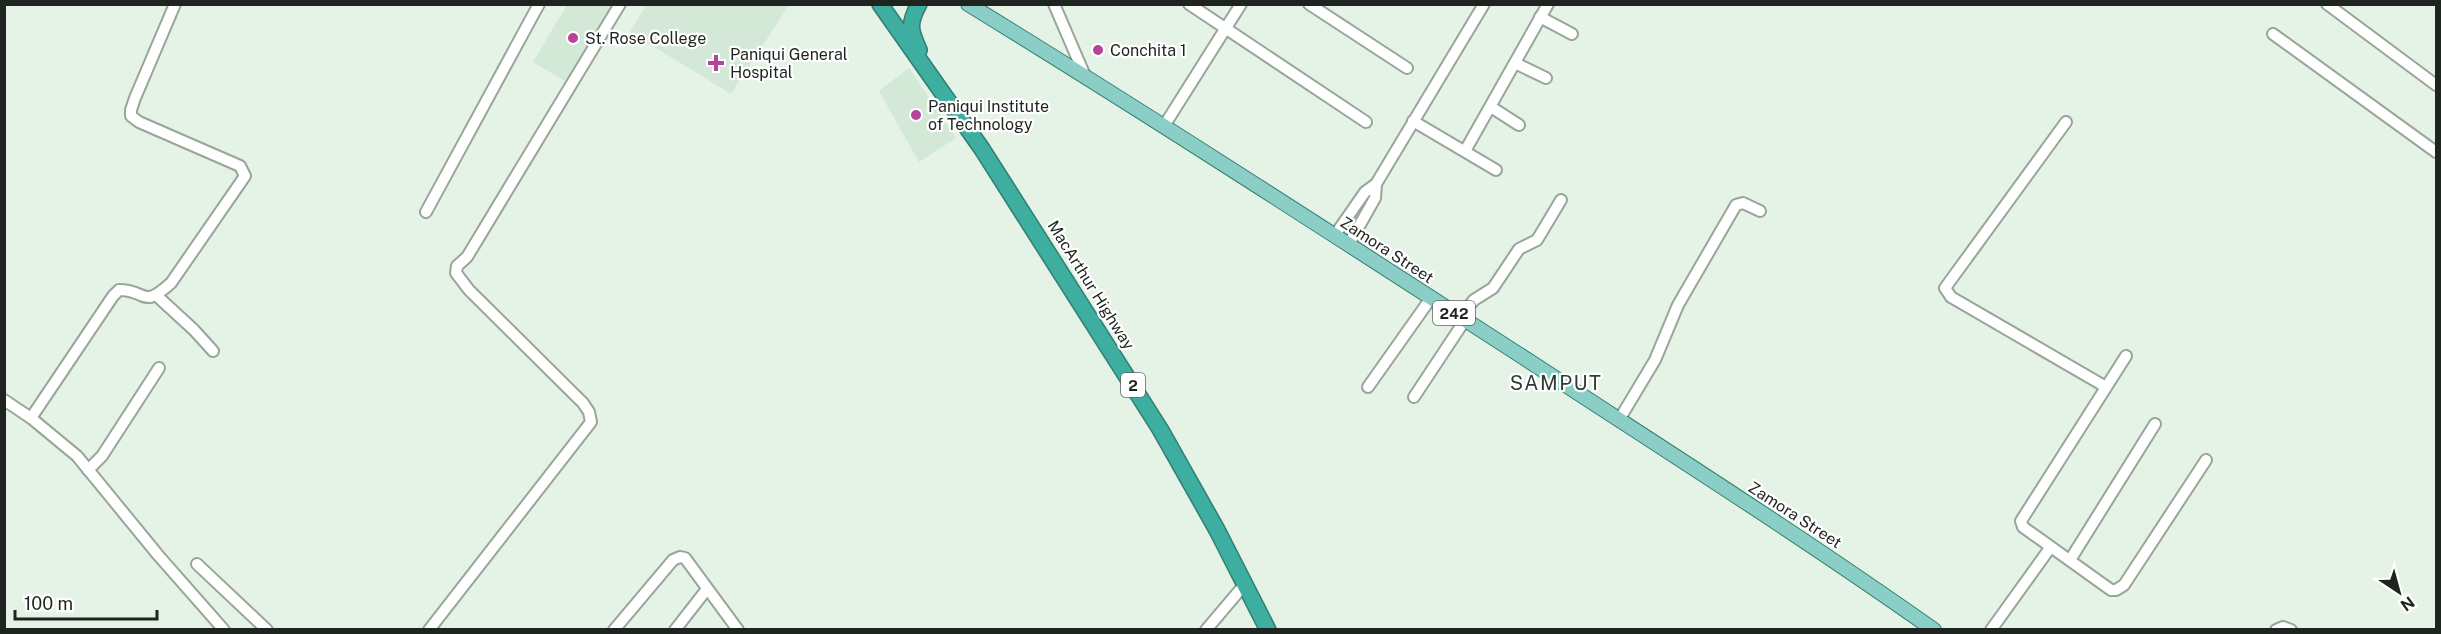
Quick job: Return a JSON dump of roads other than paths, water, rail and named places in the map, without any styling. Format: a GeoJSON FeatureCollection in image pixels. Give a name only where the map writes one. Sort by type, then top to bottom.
{"type":"FeatureCollection","features":[{"type":"Feature","properties":{"kind":"highway","name":"MacArthur Highway"},"geometry":{"type":"LineString","coordinates":[[880,4],[1035,231],[1160,429],[1268,630]]}},
{"type":"Feature","properties":{"kind":"highway"},"geometry":{"type":"LineString","coordinates":[[919,4],[911,27],[929,75]]}},
{"type":"Feature","properties":{"kind":"main road","name":"Zamora Street"},"geometry":{"type":"LineString","coordinates":[[968,4],[1335,235],[1833,559],[1934,630]]}},
{"type":"Feature","properties":{"kind":"street"},"geometry":{"type":"LineString","coordinates":[[31,418],[113,296],[119,290],[124,290],[146,298],[157,296],[171,283],[245,176],[240,166],[139,122],[131,116],[135,98],[175,4]]}},
{"type":"Feature","properties":{"kind":"street"},"geometry":{"type":"LineString","coordinates":[[426,212],[539,4]]}},
{"type":"Feature","properties":{"kind":"street"},"geometry":{"type":"LineString","coordinates":[[429,630],[591,422],[589,412],[583,403],[469,290],[456,273],[458,266],[466,257],[620,4]]}},
{"type":"Feature","properties":{"kind":"street"},"geometry":{"type":"LineString","coordinates":[[1054,4],[1085,76]]}},
{"type":"Feature","properties":{"kind":"street"},"geometry":{"type":"LineString","coordinates":[[1190,4],[1366,122]]}},
{"type":"Feature","properties":{"kind":"street"},"geometry":{"type":"LineString","coordinates":[[1164,126],[1241,4]]}},
{"type":"Feature","properties":{"kind":"street"},"geometry":{"type":"LineString","coordinates":[[1309,4],[1407,68]]}},
{"type":"Feature","properties":{"kind":"street"},"geometry":{"type":"LineString","coordinates":[[1335,235],[1365,192],[1376,184],[1484,4]]}},
{"type":"Feature","properties":{"kind":"street"},"geometry":{"type":"LineString","coordinates":[[1465,151],[1548,4]]}},
{"type":"Feature","properties":{"kind":"street"},"geometry":{"type":"LineString","coordinates":[[2327,4],[2436,86]]}},
{"type":"Feature","properties":{"kind":"street"},"geometry":{"type":"LineString","coordinates":[[1540,17],[1572,34]]}},
{"type":"Feature","properties":{"kind":"street"},"geometry":{"type":"LineString","coordinates":[[2273,34],[2436,152]]}},
{"type":"Feature","properties":{"kind":"street"},"geometry":{"type":"LineString","coordinates":[[1515,63],[1546,78]]}},
{"type":"Feature","properties":{"kind":"street"},"geometry":{"type":"LineString","coordinates":[[1491,107],[1519,125]]}},
{"type":"Feature","properties":{"kind":"street"},"geometry":{"type":"LineString","coordinates":[[1413,121],[1496,170]]}},
{"type":"Feature","properties":{"kind":"street"},"geometry":{"type":"LineString","coordinates":[[2066,122],[1945,288],[1951,297],[2106,387]]}},
{"type":"Feature","properties":{"kind":"street"},"geometry":{"type":"LineString","coordinates":[[1348,244],[1375,198],[1376,184]]}},
{"type":"Feature","properties":{"kind":"street"},"geometry":{"type":"LineString","coordinates":[[1414,397],[1474,300],[1493,288],[1519,249],[1537,240],[1561,200]]}},
{"type":"Feature","properties":{"kind":"street"},"geometry":{"type":"LineString","coordinates":[[1619,420],[1655,360],[1678,305],[1736,205],[1743,203],[1760,211]]}},
{"type":"Feature","properties":{"kind":"street"},"geometry":{"type":"LineString","coordinates":[[1346,220],[1358,227]]}},
{"type":"Feature","properties":{"kind":"street"},"geometry":{"type":"LineString","coordinates":[[157,296],[213,351]]}},
{"type":"Feature","properties":{"kind":"street"},"geometry":{"type":"LineString","coordinates":[[1368,387],[1431,298]]}},
{"type":"Feature","properties":{"kind":"street"},"geometry":{"type":"LineString","coordinates":[[2126,356],[2021,520],[2023,527],[2111,590],[2121,588],[2206,460]]}},
{"type":"Feature","properties":{"kind":"street"},"geometry":{"type":"LineString","coordinates":[[88,471],[102,456],[159,368]]}},
{"type":"Feature","properties":{"kind":"street"},"geometry":{"type":"LineString","coordinates":[[4,400],[31,418],[77,456],[224,630]]}},
{"type":"Feature","properties":{"kind":"street"},"geometry":{"type":"LineString","coordinates":[[2070,560],[2155,424]]}},
{"type":"Feature","properties":{"kind":"street"},"geometry":{"type":"LineString","coordinates":[[1991,630],[2050,548]]}},
{"type":"Feature","properties":{"kind":"street"},"geometry":{"type":"LineString","coordinates":[[614,630],[673,560],[680,556],[685,558],[738,630]]}},
{"type":"Feature","properties":{"kind":"street"},"geometry":{"type":"LineString","coordinates":[[197,564],[267,630]]}},
{"type":"Feature","properties":{"kind":"street"},"geometry":{"type":"LineString","coordinates":[[1206,630],[1245,584]]}},
{"type":"Feature","properties":{"kind":"street"},"geometry":{"type":"LineString","coordinates":[[675,630],[707,589]]}},
{"type":"Feature","properties":{"kind":"street"},"geometry":{"type":"LineString","coordinates":[[2276,630],[2283,627],[2291,630]]}},
{"type":"Feature","properties":{"kind":"place","name":"St. Rose College"},"geometry":{"type":"Point","coordinates":[573,38]}},
{"type":"Feature","properties":{"kind":"place","name":"Conchita 1"},"geometry":{"type":"Point","coordinates":[1098,50]}},
{"type":"Feature","properties":{"kind":"place","name":"Paniqui General Hospital"},"geometry":{"type":"Point","coordinates":[716,63]}},
{"type":"Feature","properties":{"kind":"place","name":"Paniqui Institute of Technology"},"geometry":{"type":"Point","coordinates":[916,115]}},
{"type":"Feature","properties":{"kind":"district","name":"SAMPUT"},"geometry":{"type":"Point","coordinates":[1556,383]}}]}
